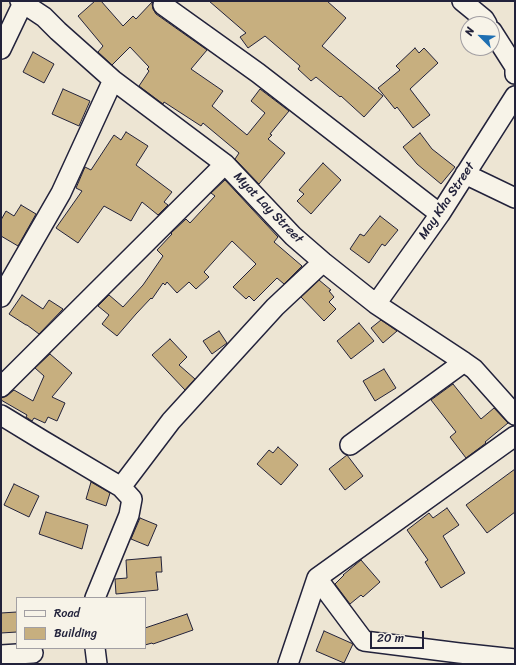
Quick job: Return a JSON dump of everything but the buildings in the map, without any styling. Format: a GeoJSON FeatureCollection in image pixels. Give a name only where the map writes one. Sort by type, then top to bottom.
{"type":"FeatureCollection","features":[{"type":"Feature","properties":{"kind":"street"},"geometry":{"type":"LineString","coordinates":[[462,1],[480,16]]}},
{"type":"Feature","properties":{"kind":"street"},"geometry":{"type":"LineString","coordinates":[[1,49],[22,2]]}},
{"type":"Feature","properties":{"kind":"street","name":"Myat Lay Street"},"geometry":{"type":"LineString","coordinates":[[22,2],[45,9],[58,31],[113,80],[225,164],[293,236],[323,262],[376,304],[464,362],[474,370],[515,415]]}},
{"type":"Feature","properties":{"kind":"street"},"geometry":{"type":"LineString","coordinates":[[163,5],[258,73],[440,214]]}},
{"type":"Feature","properties":{"kind":"street"},"geometry":{"type":"LineString","coordinates":[[500,44],[514,67],[515,74]]}},
{"type":"Feature","properties":{"kind":"street"},"geometry":{"type":"LineString","coordinates":[[1,297],[61,194],[113,80]]}},
{"type":"Feature","properties":{"kind":"street","name":"May Kha Street"},"geometry":{"type":"LineString","coordinates":[[376,304],[440,214],[515,96]]}},
{"type":"Feature","properties":{"kind":"street"},"geometry":{"type":"LineString","coordinates":[[1,388],[225,164]]}},
{"type":"Feature","properties":{"kind":"street"},"geometry":{"type":"LineString","coordinates":[[465,174],[515,198]]}},
{"type":"Feature","properties":{"kind":"street"},"geometry":{"type":"LineString","coordinates":[[121,487],[171,421],[275,307],[323,262]]}},
{"type":"Feature","properties":{"kind":"street"},"geometry":{"type":"LineString","coordinates":[[350,445],[464,362]]}},
{"type":"Feature","properties":{"kind":"street"},"geometry":{"type":"LineString","coordinates":[[1,415],[121,487],[132,499],[129,515],[95,597]]}},
{"type":"Feature","properties":{"kind":"street"},"geometry":{"type":"LineString","coordinates":[[288,664],[318,578],[515,436]]}},
{"type":"Feature","properties":{"kind":"street"},"geometry":{"type":"LineString","coordinates":[[318,578],[364,641],[458,658],[515,659]]}},
{"type":"Feature","properties":{"kind":"street"},"geometry":{"type":"LineString","coordinates":[[95,649],[97,664]]}},
{"type":"Feature","properties":{"kind":"street"},"geometry":{"type":"LineString","coordinates":[[1,656],[33,653]]}}]}
